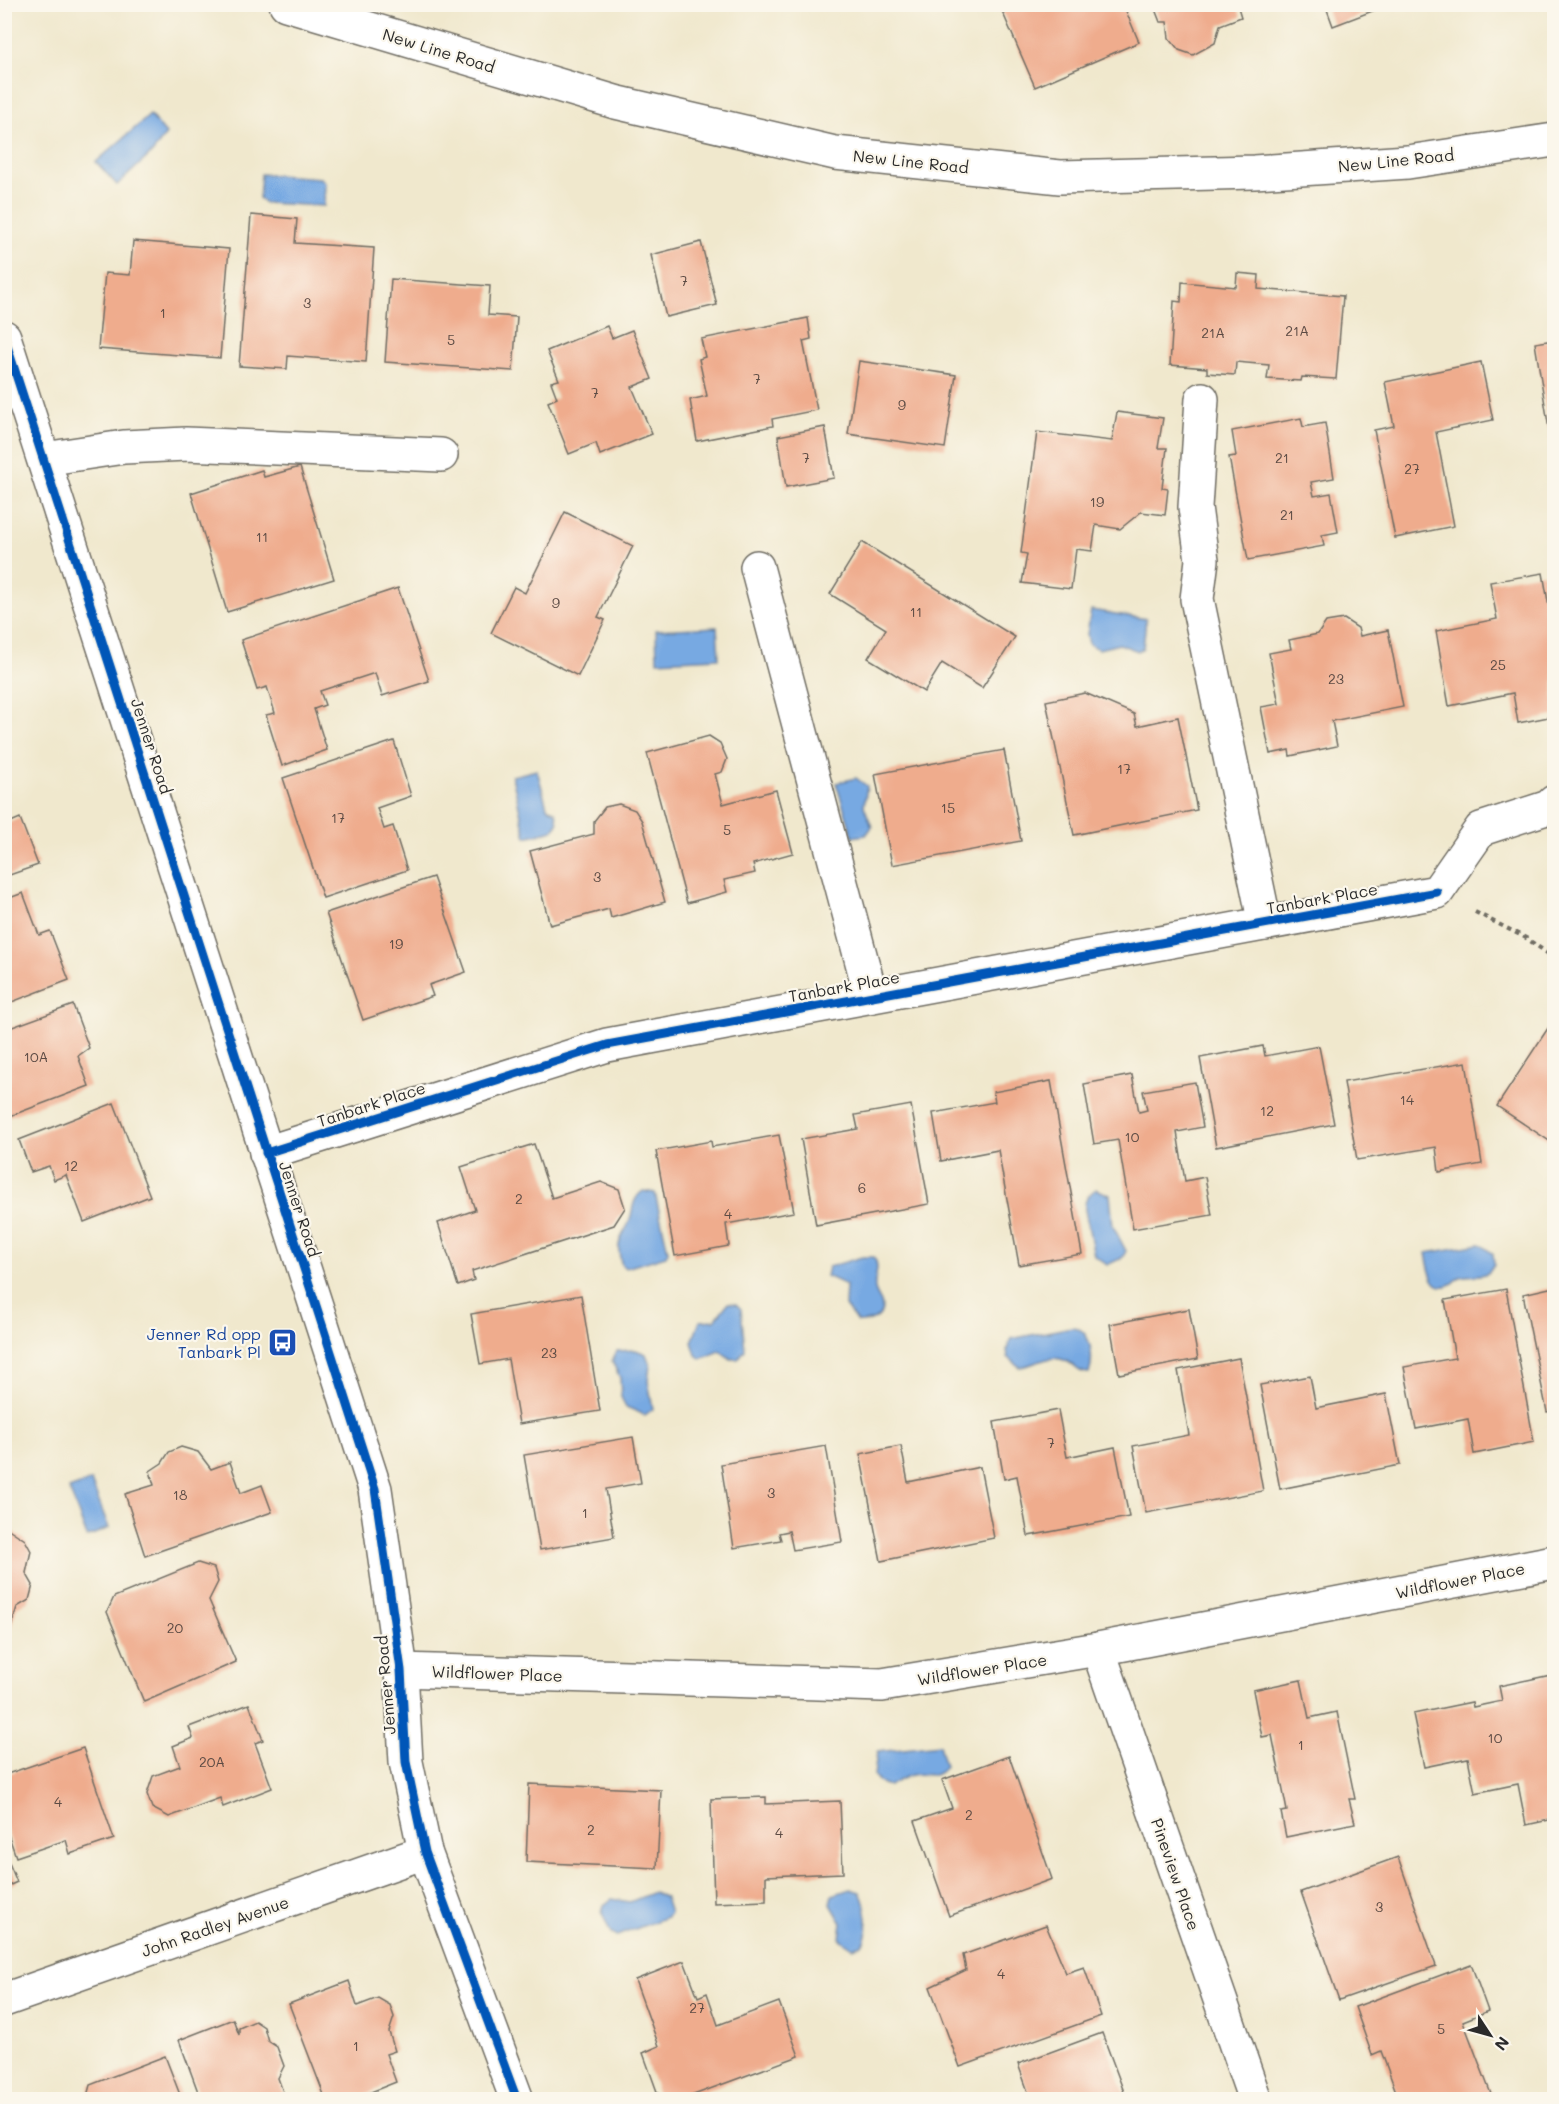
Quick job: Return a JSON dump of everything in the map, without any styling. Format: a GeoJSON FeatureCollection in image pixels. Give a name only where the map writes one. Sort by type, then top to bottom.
{"type":"FeatureCollection","features":[{"type":"Feature","properties":{"kind":"street","name":"New Line Road"},"geometry":{"type":"LineString","coordinates":[[286,4],[615,102],[835,153],[1060,177],[1254,172],[1408,162],[1554,140]]}},
{"type":"Feature","properties":{"kind":"street","name":"Jenner Road"},"geometry":{"type":"LineString","coordinates":[[4,337],[17,419],[44,459],[375,1489],[401,1670],[406,1762],[425,1851],[517,2100]]}},
{"type":"Feature","properties":{"kind":"street"},"geometry":{"type":"LineString","coordinates":[[1202,399],[1195,507],[1202,560],[1197,599],[1265,924]]}},
{"type":"Feature","properties":{"kind":"street"},"geometry":{"type":"LineString","coordinates":[[44,459],[124,447],[186,444],[441,454]]}},
{"type":"Feature","properties":{"kind":"street"},"geometry":{"type":"LineString","coordinates":[[757,567],[871,996]]}},
{"type":"Feature","properties":{"kind":"street"},"geometry":{"type":"LineString","coordinates":[[1437,892],[1481,829],[1549,807],[1554,802]]}},
{"type":"Feature","properties":{"kind":"street","name":"Tanbark Place"},"geometry":{"type":"LineString","coordinates":[[266,1153],[607,1045],[1437,892]]}},
{"type":"Feature","properties":{"kind":"street","name":"Wildflower Place"},"geometry":{"type":"LineString","coordinates":[[401,1670],[882,1685],[1098,1649],[1554,1562]]}},
{"type":"Feature","properties":{"kind":"street","name":"Pineview Place"},"geometry":{"type":"LineString","coordinates":[[1098,1649],[1255,2100]]}},
{"type":"Feature","properties":{"kind":"street","name":"John Radley Avenue"},"geometry":{"type":"LineString","coordinates":[[4,2000],[425,1851]]}},
{"type":"Feature","properties":{"kind":"path"},"geometry":{"type":"LineString","coordinates":[[1437,892],[1526,938],[1554,958]]}},
{"type":"Feature","properties":{"kind":"water"},"geometry":{"type":"Polygon","coordinates":[[[150,115],[166,134],[153,152],[117,185],[96,162],[150,115]]]}},
{"type":"Feature","properties":{"kind":"water"},"geometry":{"type":"Polygon","coordinates":[[[261,174],[321,178],[325,183],[324,206],[265,203],[259,198],[261,174]]]}},
{"type":"Feature","properties":{"kind":"water"},"geometry":{"type":"Polygon","coordinates":[[[1091,610],[1146,619],[1143,648],[1138,651],[1119,644],[1099,649],[1089,644],[1087,634],[1091,610]]]}},
{"type":"Feature","properties":{"kind":"water"},"geometry":{"type":"Polygon","coordinates":[[[717,627],[719,658],[657,661],[656,630],[717,627]]]}},
{"type":"Feature","properties":{"kind":"water"},"geometry":{"type":"Polygon","coordinates":[[[537,770],[547,807],[556,812],[558,823],[553,830],[526,837],[512,776],[537,770]]]}},
{"type":"Feature","properties":{"kind":"water"},"geometry":{"type":"Polygon","coordinates":[[[856,778],[867,786],[864,806],[872,827],[866,835],[853,837],[836,783],[856,778]]]}},
{"type":"Feature","properties":{"kind":"water"},"geometry":{"type":"Polygon","coordinates":[[[1096,1189],[1110,1195],[1113,1226],[1126,1251],[1122,1258],[1107,1265],[1094,1255],[1085,1210],[1087,1198],[1096,1189]]]}},
{"type":"Feature","properties":{"kind":"water"},"geometry":{"type":"Polygon","coordinates":[[[643,1191],[655,1193],[668,1251],[666,1256],[626,1268],[622,1266],[619,1244],[630,1220],[636,1198],[643,1191]]]}},
{"type":"Feature","properties":{"kind":"water"},"geometry":{"type":"Polygon","coordinates":[[[1480,1244],[1493,1254],[1494,1264],[1488,1273],[1460,1277],[1446,1286],[1440,1286],[1432,1278],[1426,1253],[1480,1244]]]}},
{"type":"Feature","properties":{"kind":"water"},"geometry":{"type":"Polygon","coordinates":[[[862,1257],[874,1257],[876,1261],[875,1289],[882,1308],[875,1319],[857,1322],[845,1306],[846,1285],[826,1276],[828,1267],[862,1257]]]}},
{"type":"Feature","properties":{"kind":"water"},"geometry":{"type":"Polygon","coordinates":[[[728,1303],[736,1304],[741,1309],[745,1350],[738,1359],[731,1359],[720,1351],[701,1359],[696,1355],[692,1342],[700,1321],[715,1320],[728,1303]]]}},
{"type":"Feature","properties":{"kind":"water"},"geometry":{"type":"Polygon","coordinates":[[[1072,1327],[1084,1333],[1090,1345],[1089,1373],[1081,1372],[1058,1358],[1020,1367],[1008,1357],[1007,1349],[1011,1339],[1072,1327]]]}},
{"type":"Feature","properties":{"kind":"water"},"geometry":{"type":"Polygon","coordinates":[[[636,1350],[646,1354],[650,1365],[648,1381],[653,1409],[645,1415],[626,1407],[621,1397],[620,1378],[612,1361],[617,1351],[636,1350]]]}},
{"type":"Feature","properties":{"kind":"water"},"geometry":{"type":"Polygon","coordinates":[[[91,1481],[109,1528],[87,1537],[69,1489],[91,1481]]]}},
{"type":"Feature","properties":{"kind":"water"},"geometry":{"type":"Polygon","coordinates":[[[939,1745],[945,1766],[937,1774],[911,1775],[889,1786],[880,1783],[874,1776],[877,1752],[939,1745]]]}},
{"type":"Feature","properties":{"kind":"water"},"geometry":{"type":"Polygon","coordinates":[[[850,1889],[860,1892],[867,1918],[865,1939],[862,1945],[853,1948],[840,1939],[842,1923],[830,1903],[832,1895],[850,1889]]]}},
{"type":"Feature","properties":{"kind":"water"},"geometry":{"type":"Polygon","coordinates":[[[654,1892],[665,1898],[670,1913],[667,1917],[617,1936],[611,1934],[602,1913],[604,1905],[612,1899],[630,1902],[654,1892]]]}},
{"type":"Feature","properties":{"kind":"building"},"geometry":{"type":"Polygon","coordinates":[[[999,4],[1123,4],[1139,42],[1035,87],[999,4]]]}},
{"type":"Feature","properties":{"kind":"building"},"geometry":{"type":"Polygon","coordinates":[[[1153,4],[1237,4],[1241,17],[1220,25],[1215,43],[1193,55],[1179,50],[1169,38],[1167,22],[1160,22],[1153,4]]]}},
{"type":"Feature","properties":{"kind":"building"},"geometry":{"type":"Polygon","coordinates":[[[1325,4],[1383,4],[1383,7],[1333,26],[1325,4]]]}},
{"type":"Feature","properties":{"kind":"building"},"geometry":{"type":"Polygon","coordinates":[[[251,215],[297,219],[295,243],[374,248],[366,362],[288,356],[287,369],[239,366],[251,215]]]}},
{"type":"Feature","properties":{"kind":"building"},"geometry":{"type":"Polygon","coordinates":[[[133,241],[229,249],[220,358],[98,349],[105,273],[130,275],[133,241]]]}},
{"type":"Feature","properties":{"kind":"building"},"geometry":{"type":"Polygon","coordinates":[[[701,242],[717,305],[666,317],[651,255],[701,242]]]}},
{"type":"Feature","properties":{"kind":"building"},"geometry":{"type":"Polygon","coordinates":[[[1237,273],[1259,275],[1258,289],[1343,296],[1336,379],[1302,377],[1301,381],[1267,379],[1269,365],[1236,362],[1235,375],[1207,373],[1207,368],[1170,365],[1174,301],[1181,302],[1182,282],[1236,287],[1237,273]]]}},
{"type":"Feature","properties":{"kind":"building"},"geometry":{"type":"Polygon","coordinates":[[[391,279],[490,286],[488,315],[517,317],[513,371],[385,362],[391,279]]]}},
{"type":"Feature","properties":{"kind":"building"},"geometry":{"type":"Polygon","coordinates":[[[808,318],[811,339],[803,341],[817,410],[772,419],[773,426],[697,441],[690,400],[707,396],[699,359],[705,357],[701,339],[808,318]]]}},
{"type":"Feature","properties":{"kind":"building"},"geometry":{"type":"Polygon","coordinates":[[[607,326],[612,338],[632,330],[652,379],[632,387],[652,434],[600,455],[596,443],[569,454],[548,402],[557,398],[551,382],[559,380],[547,351],[607,326]]]}},
{"type":"Feature","properties":{"kind":"building"},"geometry":{"type":"Polygon","coordinates":[[[1554,340],[1554,453],[1553,454],[1535,343],[1554,340]]]}},
{"type":"Feature","properties":{"kind":"building"},"geometry":{"type":"Polygon","coordinates":[[[859,361],[956,375],[945,448],[848,434],[859,361]]]}},
{"type":"Feature","properties":{"kind":"building"},"geometry":{"type":"Polygon","coordinates":[[[1481,362],[1493,420],[1436,432],[1454,526],[1395,538],[1374,430],[1394,426],[1385,382],[1481,362]]]}},
{"type":"Feature","properties":{"kind":"building"},"geometry":{"type":"Polygon","coordinates":[[[1117,412],[1163,418],[1158,448],[1167,448],[1162,488],[1168,489],[1165,515],[1141,512],[1120,529],[1096,525],[1092,551],[1076,549],[1071,589],[1022,583],[1027,554],[1021,553],[1037,432],[1112,441],[1117,412]]]}},
{"type":"Feature","properties":{"kind":"building"},"geometry":{"type":"Polygon","coordinates":[[[1301,418],[1303,427],[1325,423],[1334,478],[1311,482],[1314,496],[1331,493],[1338,532],[1322,535],[1324,546],[1248,560],[1229,457],[1236,456],[1232,431],[1301,418]]]}},
{"type":"Feature","properties":{"kind":"building"},"geometry":{"type":"Polygon","coordinates":[[[825,427],[834,478],[786,487],[778,436],[825,427]]]}},
{"type":"Feature","properties":{"kind":"building"},"geometry":{"type":"Polygon","coordinates":[[[300,467],[334,579],[227,612],[191,493],[262,470],[264,477],[300,467]]]}},
{"type":"Feature","properties":{"kind":"building"},"geometry":{"type":"Polygon","coordinates":[[[565,512],[633,546],[598,617],[605,620],[578,676],[491,633],[514,587],[525,593],[565,512]]]}},
{"type":"Feature","properties":{"kind":"building"},"geometry":{"type":"Polygon","coordinates":[[[862,542],[1015,637],[982,688],[942,663],[924,692],[868,658],[886,629],[830,594],[862,542]]]}},
{"type":"Feature","properties":{"kind":"building"},"geometry":{"type":"Polygon","coordinates":[[[1543,573],[1554,636],[1554,716],[1518,723],[1513,693],[1449,706],[1436,631],[1497,619],[1490,582],[1543,573]]]}},
{"type":"Feature","properties":{"kind":"building"},"geometry":{"type":"Polygon","coordinates":[[[398,588],[429,681],[382,696],[375,673],[320,691],[325,705],[314,709],[327,750],[282,766],[266,715],[275,713],[267,687],[257,690],[241,640],[398,588]]]}},
{"type":"Feature","properties":{"kind":"building"},"geometry":{"type":"Polygon","coordinates":[[[1344,619],[1358,628],[1360,636],[1388,630],[1403,707],[1332,721],[1337,746],[1290,756],[1289,750],[1270,754],[1261,707],[1279,704],[1269,653],[1291,649],[1289,640],[1318,634],[1326,622],[1344,619]]]}},
{"type":"Feature","properties":{"kind":"building"},"geometry":{"type":"Polygon","coordinates":[[[1085,693],[1134,714],[1137,726],[1178,717],[1197,810],[1074,835],[1046,701],[1085,693]]]}},
{"type":"Feature","properties":{"kind":"building"},"geometry":{"type":"Polygon","coordinates":[[[709,736],[720,743],[727,759],[722,772],[715,774],[723,804],[776,790],[793,853],[753,864],[755,873],[724,880],[727,892],[687,903],[647,753],[709,736]]]}},
{"type":"Feature","properties":{"kind":"building"},"geometry":{"type":"Polygon","coordinates":[[[394,741],[411,796],[377,808],[384,829],[393,826],[407,870],[323,898],[283,778],[394,741]]]}},
{"type":"Feature","properties":{"kind":"building"},"geometry":{"type":"Polygon","coordinates":[[[1004,750],[1021,841],[892,865],[875,774],[1004,750]]]}},
{"type":"Feature","properties":{"kind":"building"},"geometry":{"type":"Polygon","coordinates":[[[619,804],[635,810],[642,821],[665,902],[611,918],[609,909],[550,925],[530,851],[594,834],[594,821],[605,807],[619,804]]]}},
{"type":"Feature","properties":{"kind":"building"},"geometry":{"type":"Polygon","coordinates":[[[20,818],[38,865],[4,877],[4,825],[20,818]]]}},
{"type":"Feature","properties":{"kind":"building"},"geometry":{"type":"Polygon","coordinates":[[[433,877],[466,972],[429,985],[433,996],[363,1020],[326,913],[433,877]]]}},
{"type":"Feature","properties":{"kind":"building"},"geometry":{"type":"Polygon","coordinates":[[[23,893],[39,935],[50,931],[69,980],[4,1005],[4,900],[23,893]]]}},
{"type":"Feature","properties":{"kind":"building"},"geometry":{"type":"Polygon","coordinates":[[[73,1005],[89,1048],[78,1056],[89,1086],[10,1116],[4,1103],[4,1030],[73,1005]]]}},
{"type":"Feature","properties":{"kind":"building"},"geometry":{"type":"Polygon","coordinates":[[[1554,1019],[1554,1144],[1497,1106],[1554,1019]]]}},
{"type":"Feature","properties":{"kind":"building"},"geometry":{"type":"Polygon","coordinates":[[[1263,1046],[1265,1056],[1319,1046],[1334,1124],[1216,1147],[1200,1058],[1263,1046]]]}},
{"type":"Feature","properties":{"kind":"building"},"geometry":{"type":"Polygon","coordinates":[[[1466,1062],[1482,1164],[1439,1172],[1436,1147],[1357,1160],[1344,1082],[1466,1062]]]}},
{"type":"Feature","properties":{"kind":"building"},"geometry":{"type":"Polygon","coordinates":[[[1132,1075],[1139,1112],[1147,1110],[1143,1091],[1195,1082],[1203,1127],[1177,1132],[1185,1181],[1205,1177],[1212,1215],[1133,1229],[1118,1140],[1094,1144],[1084,1084],[1132,1075]]]}},
{"type":"Feature","properties":{"kind":"building"},"geometry":{"type":"Polygon","coordinates":[[[1051,1081],[1082,1254],[1019,1265],[998,1150],[941,1161],[933,1113],[995,1102],[993,1092],[1051,1081]]]}},
{"type":"Feature","properties":{"kind":"building"},"geometry":{"type":"Polygon","coordinates":[[[114,1103],[150,1196],[84,1222],[66,1175],[54,1180],[49,1166],[31,1172],[19,1140],[114,1103]]]}},
{"type":"Feature","properties":{"kind":"building"},"geometry":{"type":"Polygon","coordinates":[[[911,1105],[929,1204],[816,1225],[801,1139],[858,1129],[855,1115],[911,1105]]]}},
{"type":"Feature","properties":{"kind":"building"},"geometry":{"type":"Polygon","coordinates":[[[779,1135],[794,1212],[726,1224],[729,1246],[675,1256],[656,1151],[711,1141],[712,1147],[779,1135]]]}},
{"type":"Feature","properties":{"kind":"building"},"geometry":{"type":"Polygon","coordinates":[[[534,1144],[552,1198],[601,1182],[619,1189],[625,1208],[614,1225],[472,1271],[474,1280],[458,1286],[438,1223],[475,1210],[461,1167],[534,1144]]]}},
{"type":"Feature","properties":{"kind":"building"},"geometry":{"type":"Polygon","coordinates":[[[1554,1287],[1554,1411],[1547,1412],[1523,1294],[1554,1287]]]}},
{"type":"Feature","properties":{"kind":"building"},"geometry":{"type":"Polygon","coordinates":[[[1506,1289],[1534,1442],[1474,1454],[1468,1419],[1416,1429],[1404,1367],[1455,1358],[1445,1300],[1506,1289]]]}},
{"type":"Feature","properties":{"kind":"building"},"geometry":{"type":"Polygon","coordinates":[[[581,1295],[600,1411],[519,1424],[508,1359],[480,1364],[471,1314],[581,1295]]]}},
{"type":"Feature","properties":{"kind":"building"},"geometry":{"type":"Polygon","coordinates":[[[1189,1309],[1198,1359],[1119,1374],[1110,1324],[1189,1309]]]}},
{"type":"Feature","properties":{"kind":"building"},"geometry":{"type":"Polygon","coordinates":[[[1239,1358],[1263,1491],[1146,1513],[1133,1446],[1189,1435],[1178,1370],[1239,1358]]]}},
{"type":"Feature","properties":{"kind":"building"},"geometry":{"type":"Polygon","coordinates":[[[1310,1376],[1316,1408],[1386,1394],[1400,1465],[1280,1489],[1260,1385],[1310,1376]]]}},
{"type":"Feature","properties":{"kind":"building"},"geometry":{"type":"Polygon","coordinates":[[[1058,1410],[1067,1457],[1115,1447],[1129,1517],[1028,1536],[1017,1476],[1004,1479],[994,1422],[1058,1410]]]}},
{"type":"Feature","properties":{"kind":"building"},"geometry":{"type":"Polygon","coordinates":[[[633,1437],[641,1483],[606,1489],[614,1537],[540,1550],[524,1455],[633,1437]]]}},
{"type":"Feature","properties":{"kind":"building"},"geometry":{"type":"Polygon","coordinates":[[[826,1446],[842,1542],[793,1550],[789,1531],[779,1533],[781,1540],[734,1548],[721,1464],[826,1446]]]}},
{"type":"Feature","properties":{"kind":"building"},"geometry":{"type":"Polygon","coordinates":[[[901,1446],[908,1482],[980,1467],[994,1538],[881,1561],[860,1454],[901,1446]]]}},
{"type":"Feature","properties":{"kind":"building"},"geometry":{"type":"Polygon","coordinates":[[[181,1447],[198,1452],[211,1469],[230,1462],[241,1493],[262,1485],[272,1512],[145,1556],[125,1494],[154,1485],[150,1471],[162,1463],[169,1452],[181,1447]]]}},
{"type":"Feature","properties":{"kind":"building"},"geometry":{"type":"Polygon","coordinates":[[[4,1526],[25,1540],[31,1551],[26,1573],[33,1585],[29,1600],[17,1607],[8,1637],[4,1636],[4,1526]]]}},
{"type":"Feature","properties":{"kind":"building"},"geometry":{"type":"Polygon","coordinates":[[[198,1563],[214,1568],[218,1582],[209,1600],[236,1662],[144,1702],[107,1612],[114,1597],[198,1563]]]}},
{"type":"Feature","properties":{"kind":"building"},"geometry":{"type":"Polygon","coordinates":[[[1551,1675],[1554,1693],[1554,1819],[1526,1825],[1518,1784],[1475,1793],[1468,1758],[1424,1767],[1413,1714],[1472,1702],[1473,1707],[1502,1701],[1499,1686],[1551,1675]]]}},
{"type":"Feature","properties":{"kind":"building"},"geometry":{"type":"Polygon","coordinates":[[[1301,1680],[1309,1718],[1337,1712],[1355,1799],[1349,1799],[1355,1823],[1286,1837],[1281,1812],[1287,1811],[1272,1735],[1262,1737],[1253,1690],[1301,1680]]]}},
{"type":"Feature","properties":{"kind":"building"},"geometry":{"type":"Polygon","coordinates":[[[249,1704],[263,1740],[255,1743],[272,1788],[223,1807],[220,1798],[169,1817],[152,1808],[147,1794],[153,1776],[180,1766],[173,1746],[193,1738],[189,1727],[249,1704]]]}},
{"type":"Feature","properties":{"kind":"building"},"geometry":{"type":"Polygon","coordinates":[[[83,1748],[114,1839],[70,1854],[66,1840],[16,1857],[4,1822],[4,1775],[83,1748]]]}},
{"type":"Feature","properties":{"kind":"building"},"geometry":{"type":"Polygon","coordinates":[[[1009,1756],[1052,1879],[949,1916],[915,1821],[952,1808],[942,1780],[1009,1756]]]}},
{"type":"Feature","properties":{"kind":"building"},"geometry":{"type":"Polygon","coordinates":[[[529,1784],[661,1790],[657,1868],[526,1862],[529,1784]]]}},
{"type":"Feature","properties":{"kind":"building"},"geometry":{"type":"Polygon","coordinates":[[[766,1797],[766,1804],[840,1801],[843,1873],[766,1876],[766,1901],[714,1903],[711,1799],[766,1797]]]}},
{"type":"Feature","properties":{"kind":"building"},"geometry":{"type":"Polygon","coordinates":[[[4,1851],[17,1882],[4,1888],[4,1851]]]}},
{"type":"Feature","properties":{"kind":"building"},"geometry":{"type":"Polygon","coordinates":[[[1398,1857],[1436,1966],[1339,2000],[1301,1892],[1398,1857]]]}},
{"type":"Feature","properties":{"kind":"building"},"geometry":{"type":"Polygon","coordinates":[[[1046,1925],[1066,1973],[1084,1967],[1101,2016],[960,2067],[930,1987],[966,1970],[963,1955],[1046,1925]]]}},
{"type":"Feature","properties":{"kind":"building"},"geometry":{"type":"Polygon","coordinates":[[[684,1961],[698,1997],[707,1993],[718,2025],[779,2002],[799,2056],[680,2100],[660,2100],[643,2053],[659,2046],[635,1980],[684,1961]]]}},
{"type":"Feature","properties":{"kind":"building"},"geometry":{"type":"Polygon","coordinates":[[[1471,1964],[1488,2011],[1463,2021],[1491,2094],[1477,2100],[1399,2100],[1381,2051],[1372,2055],[1355,2007],[1471,1964]]]}},
{"type":"Feature","properties":{"kind":"building"},"geometry":{"type":"Polygon","coordinates":[[[349,1981],[357,2006],[378,1998],[390,2005],[394,2017],[389,2032],[395,2051],[386,2054],[396,2082],[351,2100],[326,2100],[289,2004],[349,1981]]]}},
{"type":"Feature","properties":{"kind":"building"},"geometry":{"type":"Polygon","coordinates":[[[233,2019],[239,2035],[239,2028],[255,2021],[264,2027],[268,2041],[277,2047],[284,2066],[278,2078],[286,2100],[201,2100],[179,2040],[233,2019]]]}},
{"type":"Feature","properties":{"kind":"building"},"geometry":{"type":"Polygon","coordinates":[[[1102,2033],[1127,2100],[1031,2100],[1018,2064],[1102,2033]]]}},
{"type":"Feature","properties":{"kind":"building"},"geometry":{"type":"Polygon","coordinates":[[[165,2056],[182,2100],[86,2100],[90,2085],[165,2056]]]}},
{"type":"Feature","properties":{"kind":"cycle path"},"geometry":{"type":"LineString","coordinates":[[4,337],[375,1489],[401,1670],[406,1762],[425,1852],[517,2100]]}},
{"type":"Feature","properties":{"kind":"cycle path"},"geometry":{"type":"LineString","coordinates":[[266,1153],[607,1045],[1437,892]]}},
{"type":"Feature","properties":{"kind":"place","name":"Jenner Rd opp Tanbark Pl"},"geometry":{"type":"Point","coordinates":[282,1342]}}]}
